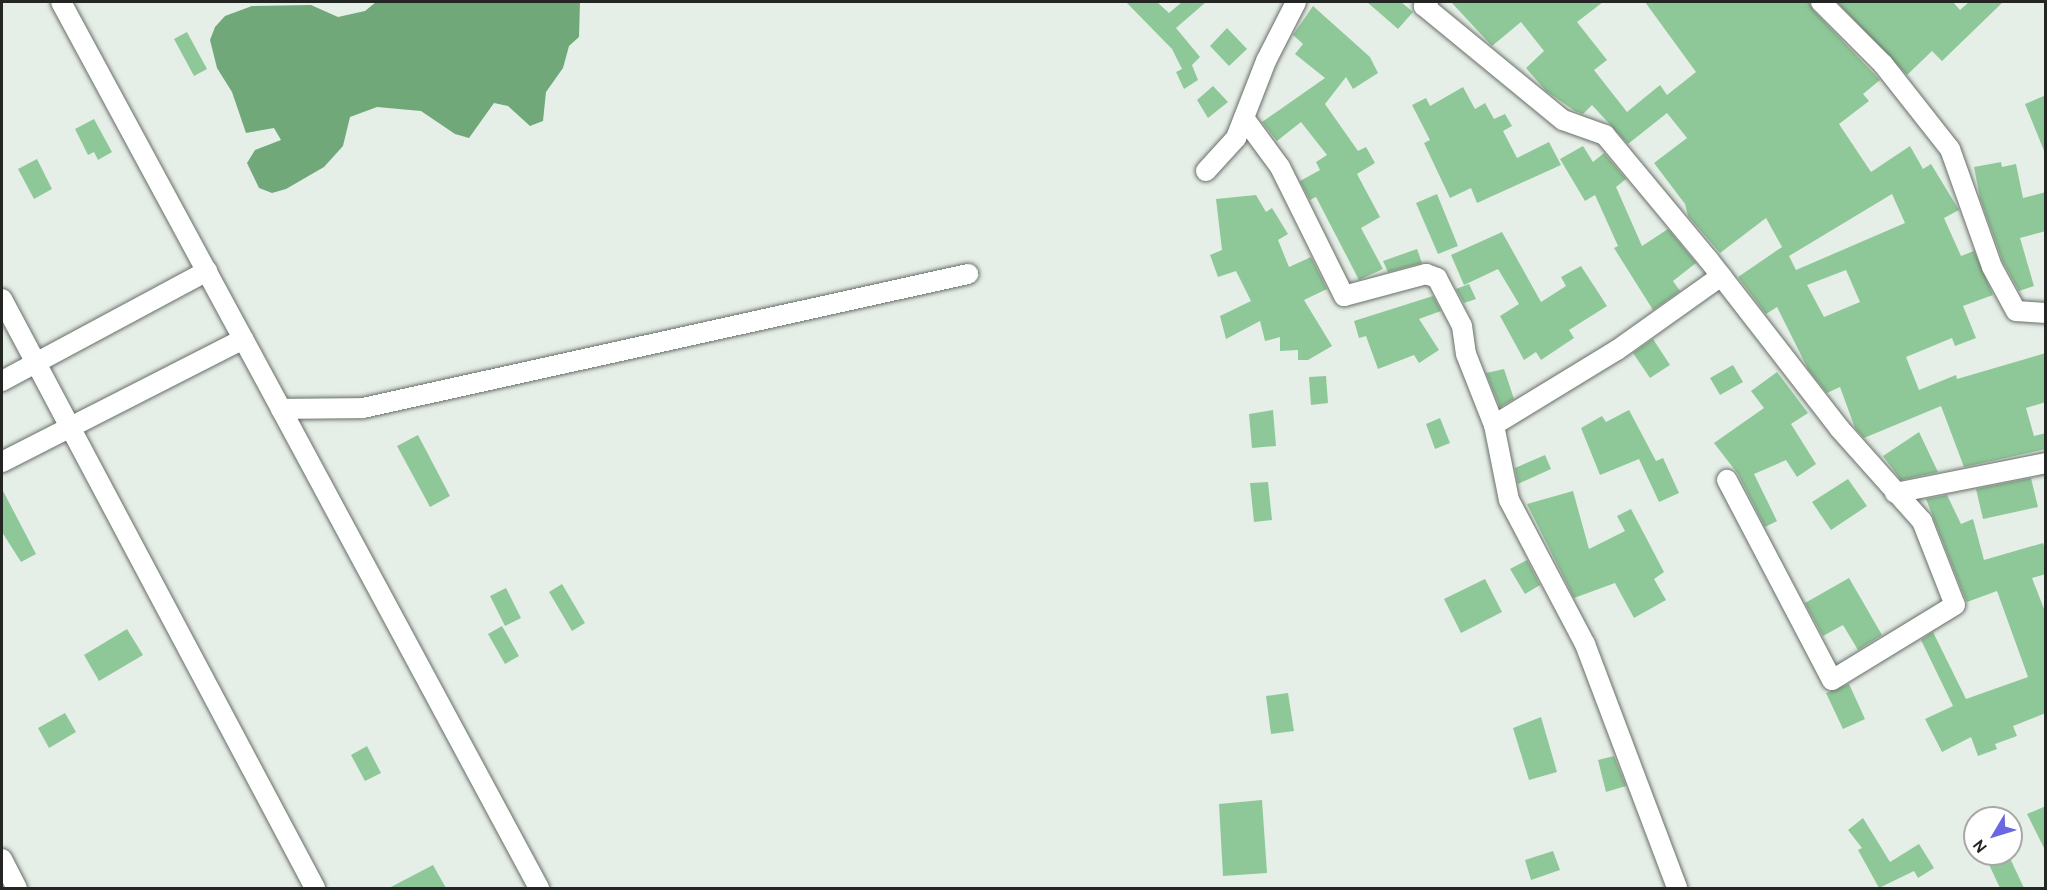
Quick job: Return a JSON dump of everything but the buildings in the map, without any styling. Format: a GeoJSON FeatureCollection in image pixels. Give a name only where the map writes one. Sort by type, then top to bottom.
{"type":"FeatureCollection","features":[{"type":"Feature","properties":{"kind":"street"},"geometry":{"type":"LineString","coordinates":[[61,2],[539,888]]}},
{"type":"Feature","properties":{"kind":"street"},"geometry":{"type":"LineString","coordinates":[[1206,171],[1236,138],[1266,61],[1296,2]]}},
{"type":"Feature","properties":{"kind":"street"},"geometry":{"type":"LineString","coordinates":[[1428,2],[1424,6],[1563,120],[1605,135],[1721,276],[1839,428],[1922,521],[1955,605],[1832,680],[1727,480]]}},
{"type":"Feature","properties":{"kind":"street"},"geometry":{"type":"LineString","coordinates":[[1821,2],[1883,64],[1950,149],[1992,267],[2016,311],[2046,313]]}},
{"type":"Feature","properties":{"kind":"street"},"geometry":{"type":"LineString","coordinates":[[1244,118],[1280,167],[1344,296],[1426,274],[1437,278],[1462,326],[1466,354],[1494,425],[1509,500],[1585,644],[1677,888]]}},
{"type":"Feature","properties":{"kind":"street"},"geometry":{"type":"LineString","coordinates":[[2,381],[207,271]]}},
{"type":"Feature","properties":{"kind":"street"},"geometry":{"type":"LineString","coordinates":[[281,409],[363,408],[968,274]]}},
{"type":"Feature","properties":{"kind":"street"},"geometry":{"type":"LineString","coordinates":[[1494,425],[1617,350],[1721,276]]}},
{"type":"Feature","properties":{"kind":"street"},"geometry":{"type":"LineString","coordinates":[[2,299],[315,888]]}},
{"type":"Feature","properties":{"kind":"street"},"geometry":{"type":"LineString","coordinates":[[2,462],[243,339]]}},
{"type":"Feature","properties":{"kind":"street"},"geometry":{"type":"LineString","coordinates":[[1895,493],[2046,463]]}},
{"type":"Feature","properties":{"kind":"street"},"geometry":{"type":"LineString","coordinates":[[2,859],[17,888]]}},
{"type":"Feature","properties":{"kind":"shaded area"},"geometry":{"type":"Polygon","coordinates":[[[376,2],[580,2],[579,37],[569,46],[563,68],[546,92],[543,121],[530,126],[508,106],[494,103],[469,138],[455,134],[421,111],[377,107],[350,117],[343,146],[324,167],[286,189],[272,193],[259,188],[247,163],[255,150],[281,140],[274,128],[246,133],[232,92],[217,68],[210,40],[215,27],[225,16],[252,6],[311,5],[338,17],[365,11],[376,2]]]}}]}
